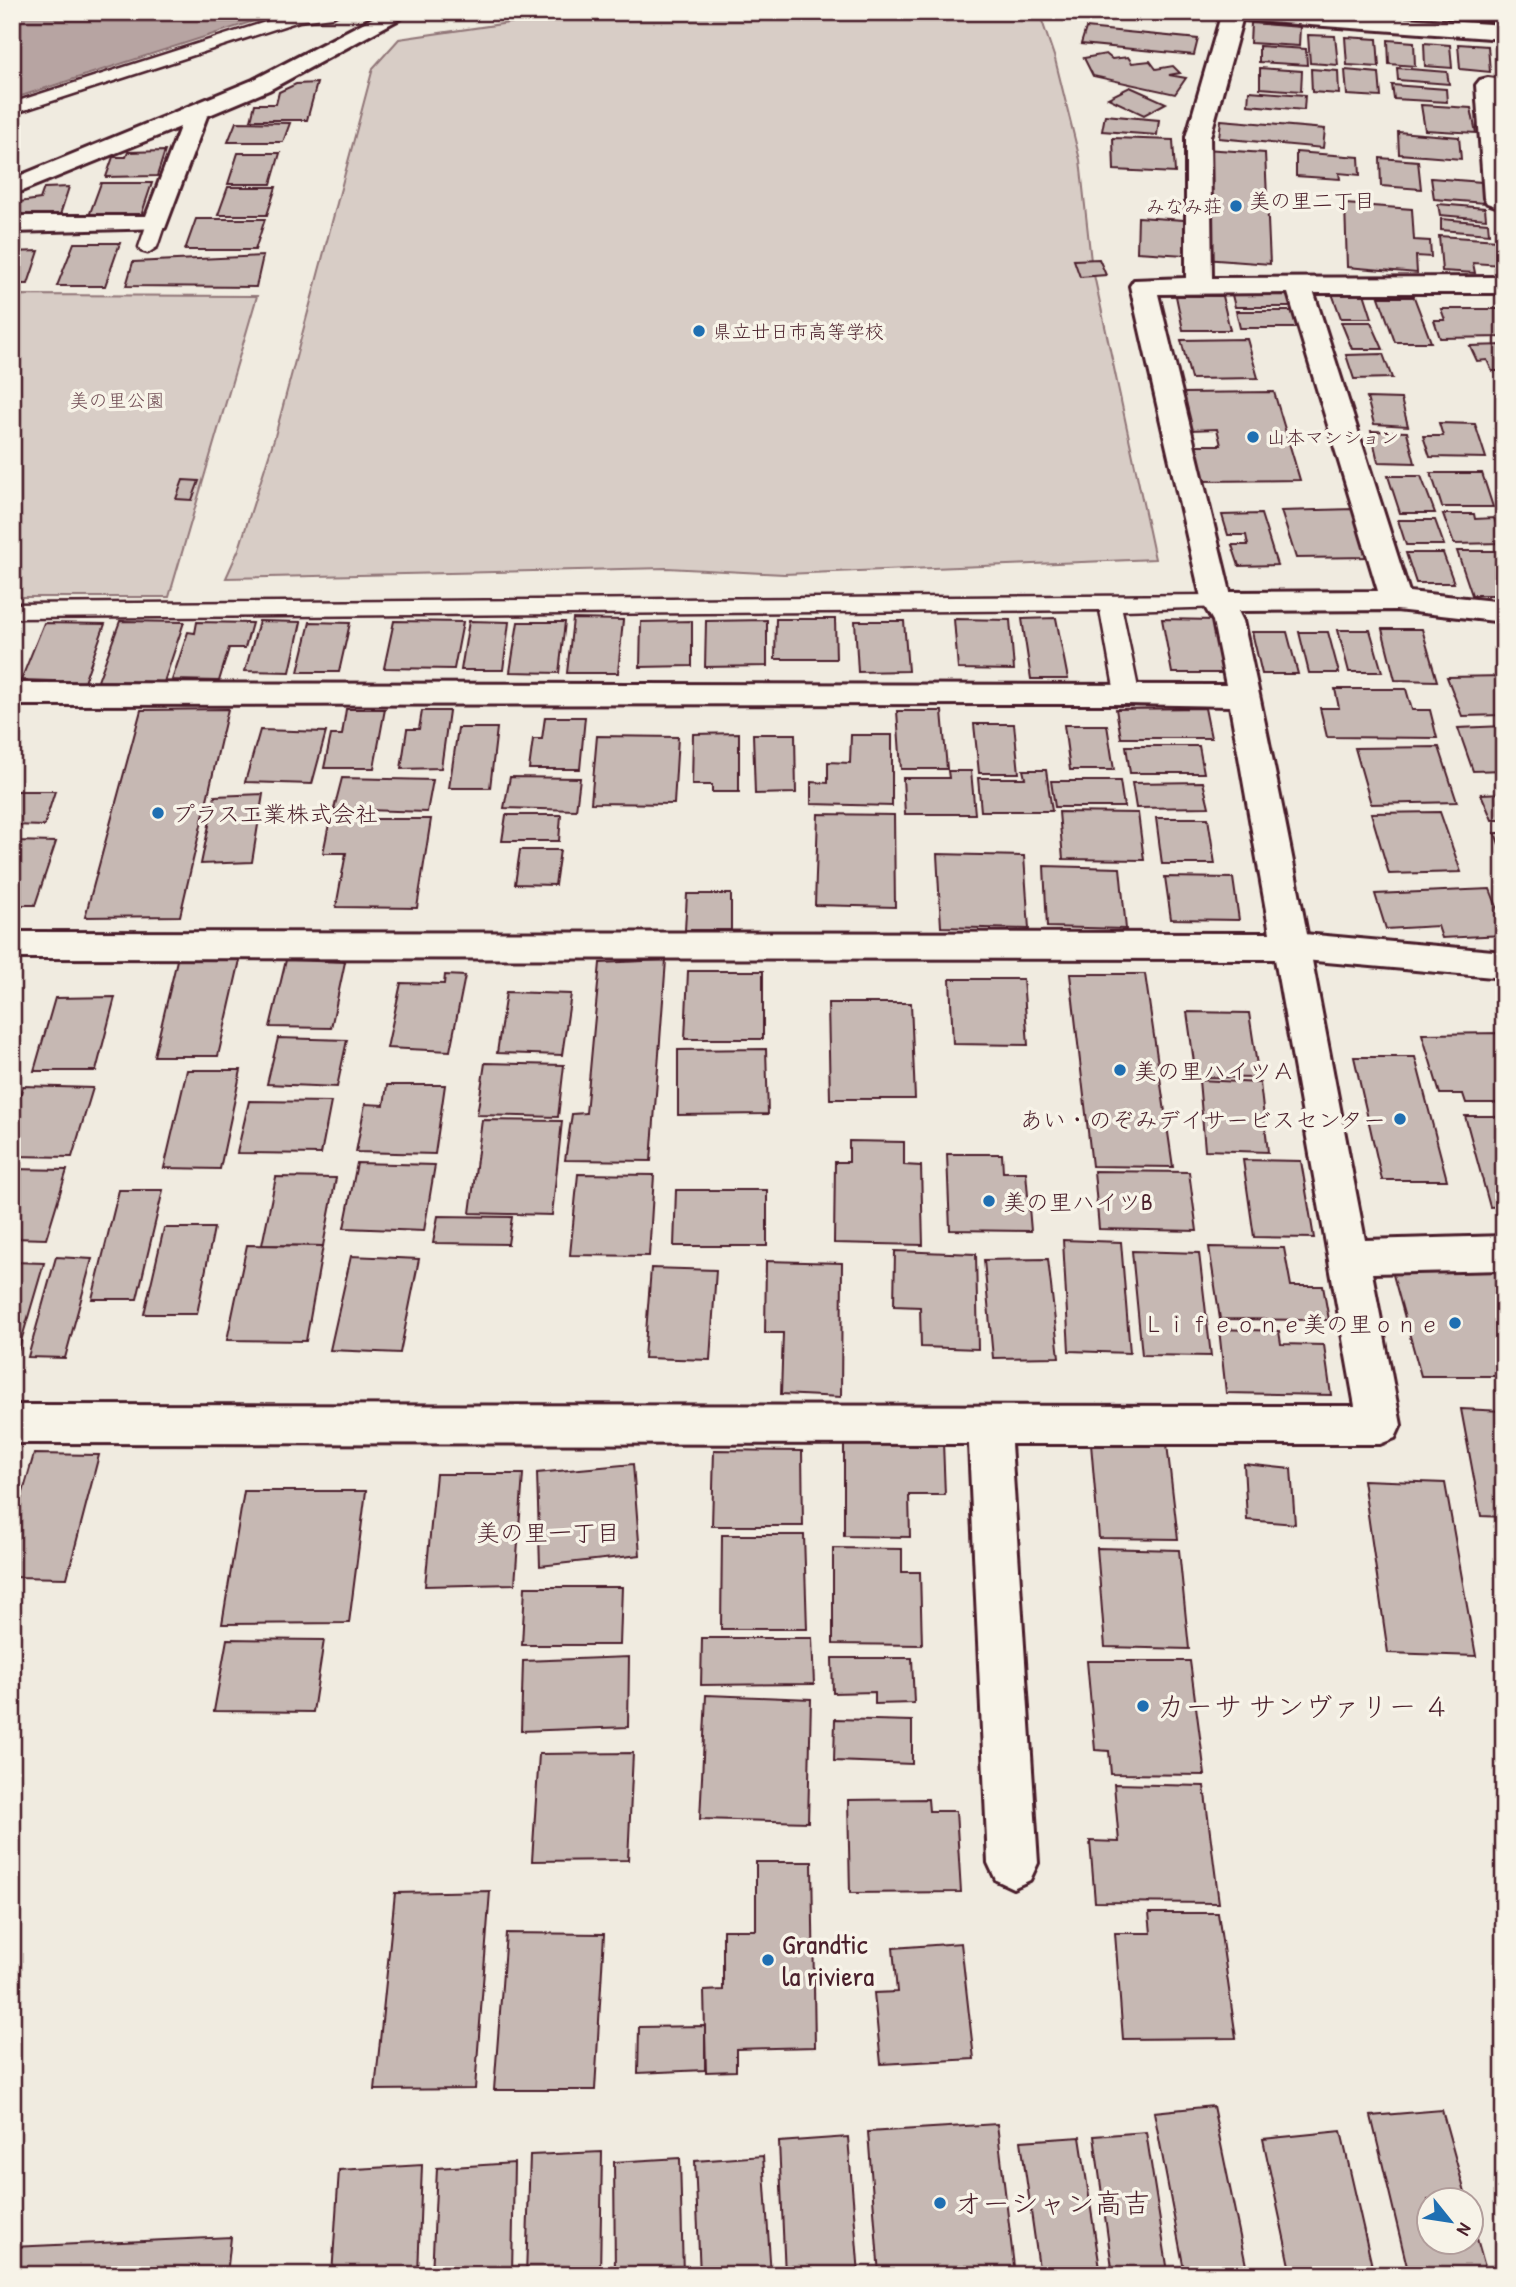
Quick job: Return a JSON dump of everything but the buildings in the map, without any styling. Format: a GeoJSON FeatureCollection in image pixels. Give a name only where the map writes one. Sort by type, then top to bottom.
{"type":"FeatureCollection","features":[{"type":"Feature","properties":{"kind":"street"},"geometry":{"type":"LineString","coordinates":[[12,188],[261,85],[401,12]]}},
{"type":"Feature","properties":{"kind":"street"},"geometry":{"type":"LineString","coordinates":[[1199,286],[1198,137],[1233,13],[1504,32]]}},
{"type":"Feature","properties":{"kind":"street"},"geometry":{"type":"LineString","coordinates":[[1504,86],[1488,85],[1496,198],[1504,202]]}},
{"type":"Feature","properties":{"kind":"street"},"geometry":{"type":"LineString","coordinates":[[12,224],[156,223],[197,112]]}},
{"type":"Feature","properties":{"kind":"street"},"geometry":{"type":"LineString","coordinates":[[12,1424],[1380,1425],[1293,946],[1244,696],[1228,621],[1217,602],[1143,286],[1504,285]]}},
{"type":"Feature","properties":{"kind":"street"},"geometry":{"type":"LineString","coordinates":[[1299,286],[1396,600]]}},
{"type":"Feature","properties":{"kind":"street"},"geometry":{"type":"LineString","coordinates":[[1217,602],[1396,600],[1504,612]]}},
{"type":"Feature","properties":{"kind":"street"},"geometry":{"type":"LineString","coordinates":[[12,694],[1127,693],[1244,696]]}},
{"type":"Feature","properties":{"kind":"street"},"geometry":{"type":"LineString","coordinates":[[12,945],[1293,946],[1504,965]]}},
{"type":"Feature","properties":{"kind":"street"},"geometry":{"type":"LineString","coordinates":[[1350,1257],[1504,1253]]}},
{"type":"Feature","properties":{"kind":"street"},"geometry":{"type":"LineString","coordinates":[[989,1425],[1013,1863]]}},
{"type":"Feature","properties":{"kind":"lane"},"geometry":{"type":"LineString","coordinates":[[12,109],[297,17],[333,12]]}},
{"type":"Feature","properties":{"kind":"lane"},"geometry":{"type":"LineString","coordinates":[[148,247],[156,223]]}},
{"type":"Feature","properties":{"kind":"lane"},"geometry":{"type":"LineString","coordinates":[[12,611],[1110,605],[1217,602]]}},
{"type":"Feature","properties":{"kind":"lane"},"geometry":{"type":"LineString","coordinates":[[1110,605],[1127,693]]}},
{"type":"Feature","properties":{"kind":"green space","name":"県立廿日市高等学校"},"geometry":{"type":"Polygon","coordinates":[[[584,12],[1039,12],[1055,59],[1080,160],[1091,261],[1155,559],[784,574],[667,568],[226,578],[239,549],[275,436],[373,68],[399,39],[584,12]]]}},
{"type":"Feature","properties":{"kind":"green space","name":"美の里公園"},"geometry":{"type":"Polygon","coordinates":[[[15,295],[257,296],[169,597],[12,597],[12,302],[15,295]]]}},
{"type":"Feature","properties":{"kind":"shaded area"},"geometry":{"type":"Polygon","coordinates":[[[12,12],[282,12],[12,99],[12,12]]]}},
{"type":"Feature","properties":{"kind":"place","name":"みなみ荘"},"geometry":{"type":"Point","coordinates":[1236,206]}},
{"type":"Feature","properties":{"kind":"place","name":"県立廿日市高等学校"},"geometry":{"type":"Point","coordinates":[699,331]}},
{"type":"Feature","properties":{"kind":"place","name":"山本マンション"},"geometry":{"type":"Point","coordinates":[1253,437]}},
{"type":"Feature","properties":{"kind":"place","name":"プラス工業株式会社"},"geometry":{"type":"Point","coordinates":[158,813]}},
{"type":"Feature","properties":{"kind":"place","name":"美の里ハイツＡ"},"geometry":{"type":"Point","coordinates":[1120,1070]}},
{"type":"Feature","properties":{"kind":"place","name":"あい・のぞみデイサービスセンター"},"geometry":{"type":"Point","coordinates":[1400,1119]}},
{"type":"Feature","properties":{"kind":"place","name":"美の里ハイツB"},"geometry":{"type":"Point","coordinates":[989,1201]}},
{"type":"Feature","properties":{"kind":"place","name":"Ｌｉｆｅｏｎｅ美の里ｏｎｅ"},"geometry":{"type":"Point","coordinates":[1455,1323]}},
{"type":"Feature","properties":{"kind":"place","name":"カーサ サンヴァリー ４"},"geometry":{"type":"Point","coordinates":[1143,1706]}},
{"type":"Feature","properties":{"kind":"place","name":"Grandtic la riviera"},"geometry":{"type":"Point","coordinates":[768,1960]}},
{"type":"Feature","properties":{"kind":"place","name":"オーシャン高吉"},"geometry":{"type":"Point","coordinates":[940,2203]}},
{"type":"Feature","properties":{"kind":"district","name":"美の里二丁目"},"geometry":{"type":"Point","coordinates":[1312,200]}},
{"type":"Feature","properties":{"kind":"district","name":"美の里一丁目"},"geometry":{"type":"Point","coordinates":[548,1532]}}]}
